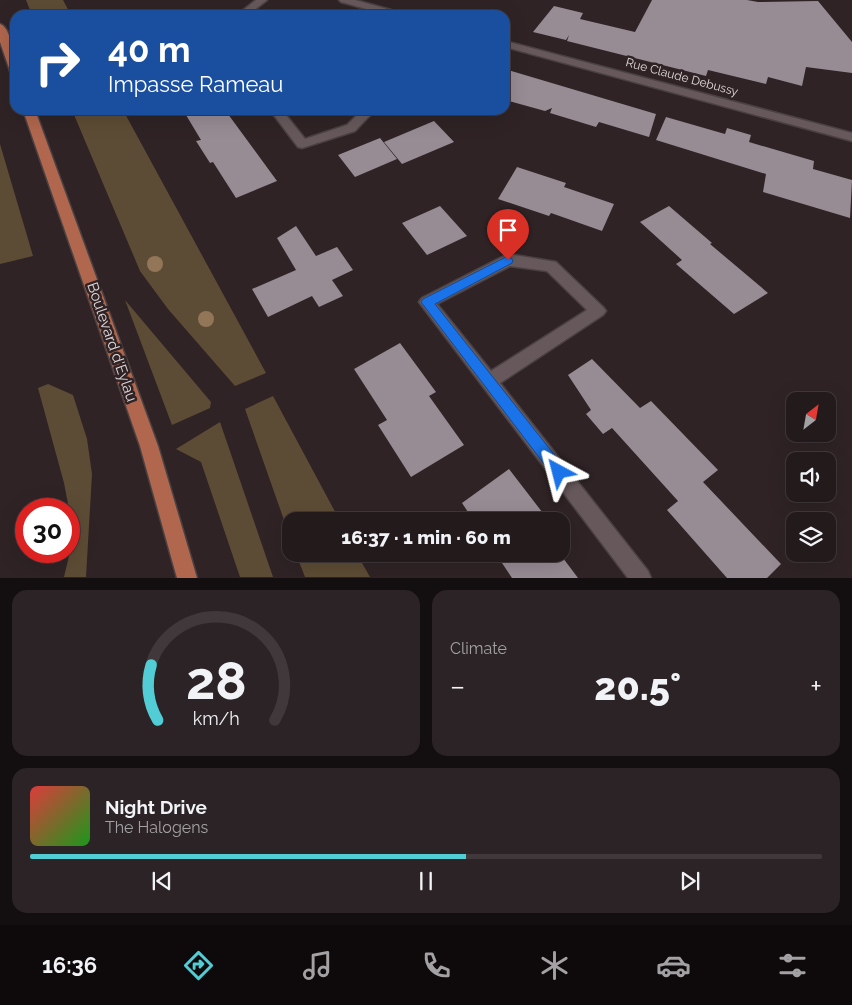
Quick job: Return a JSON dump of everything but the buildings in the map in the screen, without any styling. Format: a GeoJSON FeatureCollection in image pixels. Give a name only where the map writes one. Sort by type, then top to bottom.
{"type":"FeatureCollection","features":[{"type":"Feature","properties":{"kind":"main road"},"geometry":{"type":"LineString","coordinates":[[0,27],[10,56]]}},
{"type":"Feature","properties":{"kind":"main road","name":"Boulevard d'Eylau"},"geometry":{"type":"LineString","coordinates":[[31,115],[149,446],[187,578]]}},
{"type":"Feature","properties":{"kind":"street"},"geometry":{"type":"LineString","coordinates":[[249,10],[262,0]]}},
{"type":"Feature","properties":{"kind":"street"},"geometry":{"type":"LineString","coordinates":[[344,0],[381,10]]}},
{"type":"Feature","properties":{"kind":"street","name":"Rue Claude Debussy"},"geometry":{"type":"LineString","coordinates":[[510,45],[852,137]]}},
{"type":"Feature","properties":{"kind":"street"},"geometry":{"type":"LineString","coordinates":[[280,115],[302,144],[351,128],[364,115]]}},
{"type":"Feature","properties":{"kind":"street"},"geometry":{"type":"LineString","coordinates":[[489,381],[598,311],[551,266],[508,260],[427,302],[641,578]]}},
{"type":"Feature","properties":{"kind":"shaded area"},"geometry":{"type":"Polygon","coordinates":[[[26,0],[63,0],[68,10],[30,10],[26,0]]]}},
{"type":"Feature","properties":{"kind":"shaded area"},"geometry":{"type":"Polygon","coordinates":[[[74,115],[126,115],[266,373],[235,386],[168,309],[140,271],[74,115]]]}},
{"type":"Feature","properties":{"kind":"shaded area"},"geometry":{"type":"Polygon","coordinates":[[[0,144],[33,256],[0,264],[0,144]]]}},
{"type":"Feature","properties":{"kind":"shaded area"},"geometry":{"type":"Polygon","coordinates":[[[125,300],[211,402],[210,408],[172,425],[125,300]]]}},
{"type":"Feature","properties":{"kind":"shaded area"},"geometry":{"type":"Polygon","coordinates":[[[48,384],[73,395],[87,439],[92,474],[86,577],[64,577],[67,563],[80,563],[80,498],[67,498],[38,388],[48,384]]]}},
{"type":"Feature","properties":{"kind":"shaded area"},"geometry":{"type":"Polygon","coordinates":[[[273,396],[335,512],[282,512],[282,514],[245,409],[273,396]]]}},
{"type":"Feature","properties":{"kind":"shaded area"},"geometry":{"type":"Polygon","coordinates":[[[220,422],[273,577],[240,577],[201,462],[176,449],[220,422]]]}},
{"type":"Feature","properties":{"kind":"shaded area"},"geometry":{"type":"Polygon","coordinates":[[[299,562],[362,562],[370,577],[305,577],[299,562]]]}},
{"type":"Feature","properties":{"kind":"route"},"geometry":{"type":"LineString","coordinates":[[508,260],[427,302],[559,472]]}}]}
